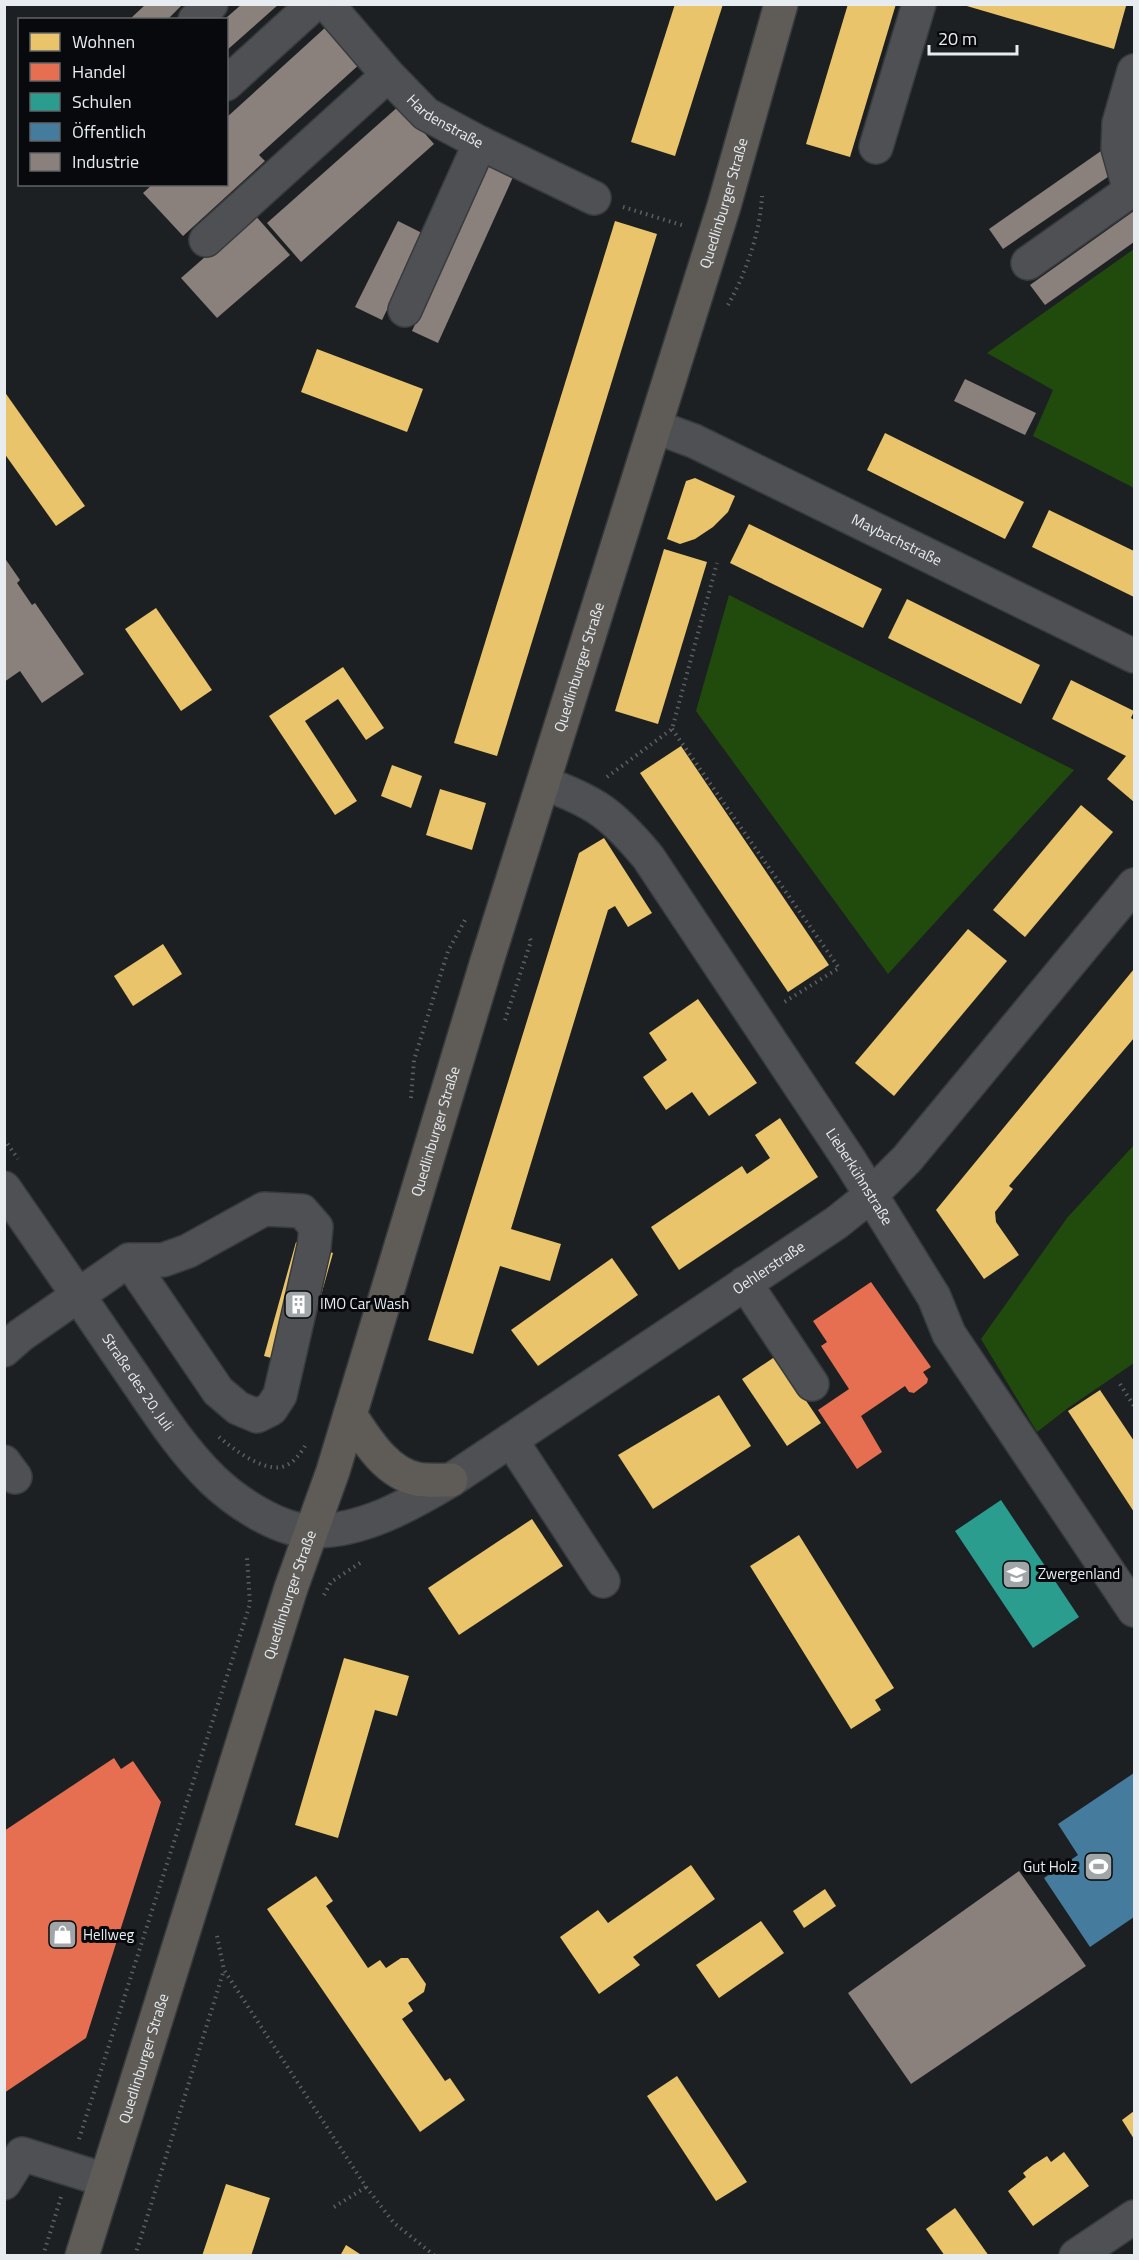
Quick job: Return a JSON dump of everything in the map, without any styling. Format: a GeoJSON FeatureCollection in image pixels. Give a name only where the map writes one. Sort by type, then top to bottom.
{"type":"FeatureCollection","features":[{"type":"Feature","properties":{"kind":"main road","name":"Quedlinburger Straße"},"geometry":{"type":"LineString","coordinates":[[82,2256],[310,1532],[333,1471],[543,783],[715,235],[782,4]]}},
{"type":"Feature","properties":{"kind":"main road"},"geometry":{"type":"LineString","coordinates":[[350,1415],[387,1464],[416,1479],[451,1480]]}},
{"type":"Feature","properties":{"kind":"street"},"geometry":{"type":"LineString","coordinates":[[197,18],[211,4]]}},
{"type":"Feature","properties":{"kind":"street"},"geometry":{"type":"LineString","coordinates":[[228,82],[314,4]]}},
{"type":"Feature","properties":{"kind":"street","name":"Hardenstraße"},"geometry":{"type":"LineString","coordinates":[[327,4],[388,75],[426,114],[594,198]]}},
{"type":"Feature","properties":{"kind":"street"},"geometry":{"type":"LineString","coordinates":[[876,147],[919,4]]}},
{"type":"Feature","properties":{"kind":"street"},"geometry":{"type":"LineString","coordinates":[[1028,263],[1130,192],[1118,148],[1119,123],[1134,71]]}},
{"type":"Feature","properties":{"kind":"street"},"geometry":{"type":"LineString","coordinates":[[206,240],[388,75]]}},
{"type":"Feature","properties":{"kind":"street"},"geometry":{"type":"LineString","coordinates":[[405,310],[480,142]]}},
{"type":"Feature","properties":{"kind":"street","name":"Maybachstraße"},"geometry":{"type":"LineString","coordinates":[[656,427],[694,441],[1134,656]]}},
{"type":"Feature","properties":{"kind":"street","name":"Lieberkühnstraße"},"geometry":{"type":"LineString","coordinates":[[543,783],[580,796],[606,812],[627,831],[648,857],[850,1161],[934,1297],[948,1334],[1134,1610]]}},
{"type":"Feature","properties":{"kind":"street","name":"Oehlerstraße"},"geometry":{"type":"LineString","coordinates":[[310,1532],[336,1530],[363,1524],[420,1498],[451,1480],[836,1223],[870,1196],[907,1159],[1134,885]]}},
{"type":"Feature","properties":{"kind":"street","name":"Straße des 20. Juli"},"geometry":{"type":"LineString","coordinates":[[4,1188],[162,1416],[213,1480],[261,1516],[310,1532]]}},
{"type":"Feature","properties":{"kind":"street"},"geometry":{"type":"LineString","coordinates":[[4,1350],[21,1335],[129,1260],[163,1260],[188,1251],[264,1209],[302,1211],[316,1227],[314,1247],[280,1395],[271,1409],[257,1416],[238,1408],[218,1391],[129,1260]]}},
{"type":"Feature","properties":{"kind":"street"},"geometry":{"type":"LineString","coordinates":[[745,1283],[812,1384]]}},
{"type":"Feature","properties":{"kind":"street"},"geometry":{"type":"LineString","coordinates":[[511,1440],[603,1581]]}},
{"type":"Feature","properties":{"kind":"street"},"geometry":{"type":"LineString","coordinates":[[4,2182],[22,2154],[105,2180]]}},
{"type":"Feature","properties":{"kind":"street"},"geometry":{"type":"LineString","coordinates":[[1076,2256],[1134,2217]]}},
{"type":"Feature","properties":{"kind":"path"},"geometry":{"type":"LineString","coordinates":[[594,198],[715,235]]}},
{"type":"Feature","properties":{"kind":"path"},"geometry":{"type":"LineString","coordinates":[[580,796],[672,729],[717,563]]}},
{"type":"Feature","properties":{"kind":"path"},"geometry":{"type":"LineString","coordinates":[[672,729],[839,968],[757,1020]]}},
{"type":"Feature","properties":{"kind":"path"},"geometry":{"type":"LineString","coordinates":[[1120,1384],[1134,1406]]}},
{"type":"Feature","properties":{"kind":"path"},"geometry":{"type":"LineString","coordinates":[[43,2256],[250,1604],[248,1557]]}},
{"type":"Feature","properties":{"kind":"path"},"geometry":{"type":"LineString","coordinates":[[135,2256],[224,1970],[366,2187],[394,2223],[435,2256]]}},
{"type":"Feature","properties":{"kind":"path"},"geometry":{"type":"LineString","coordinates":[[334,2207],[366,2187]]}},
{"type":"Feature","properties":{"kind":"green space"},"geometry":{"type":"Polygon","coordinates":[[[1134,249],[1134,488],[1033,436],[1053,390],[987,353],[1134,249]]]}},
{"type":"Feature","properties":{"kind":"green space"},"geometry":{"type":"Polygon","coordinates":[[[729,595],[1074,770],[888,974],[696,711],[729,595]]]}},
{"type":"Feature","properties":{"kind":"green space"},"geometry":{"type":"Polygon","coordinates":[[[1134,1145],[1134,1363],[1037,1432],[981,1339],[1067,1218],[1134,1145]]]}},
{"type":"Feature","properties":{"kind":"building: Wohnen"},"geometry":{"type":"Polygon","coordinates":[[[675,4],[723,4],[675,156],[631,142],[675,4]]]}},
{"type":"Feature","properties":{"kind":"building: Wohnen"},"geometry":{"type":"Polygon","coordinates":[[[848,4],[896,4],[850,157],[806,144],[848,4]]]}},
{"type":"Feature","properties":{"kind":"building: Wohnen"},"geometry":{"type":"Polygon","coordinates":[[[960,4],[1121,4],[1126,6],[1114,49],[960,4]]]}},
{"type":"Feature","properties":{"kind":"building: Wohnen"},"geometry":{"type":"Polygon","coordinates":[[[615,221],[657,234],[497,756],[454,743],[615,221]]]}},
{"type":"Feature","properties":{"kind":"building: Wohnen"},"geometry":{"type":"Polygon","coordinates":[[[317,349],[423,389],[407,432],[301,392],[317,349]]]}},
{"type":"Feature","properties":{"kind":"building: Wohnen"},"geometry":{"type":"Polygon","coordinates":[[[4,391],[85,506],[56,526],[4,453],[4,391]]]}},
{"type":"Feature","properties":{"kind":"building: Wohnen"},"geometry":{"type":"Polygon","coordinates":[[[885,433],[1024,502],[1005,539],[867,470],[885,433]]]}},
{"type":"Feature","properties":{"kind":"building: Wohnen"},"geometry":{"type":"Polygon","coordinates":[[[695,478],[735,496],[728,512],[713,527],[695,539],[680,544],[667,539],[686,481],[695,478]]]}},
{"type":"Feature","properties":{"kind":"building: Wohnen"},"geometry":{"type":"Polygon","coordinates":[[[1049,510],[1134,551],[1134,597],[1032,547],[1049,510]]]}},
{"type":"Feature","properties":{"kind":"building: Wohnen"},"geometry":{"type":"Polygon","coordinates":[[[749,524],[882,589],[863,628],[730,563],[749,524]]]}},
{"type":"Feature","properties":{"kind":"building: Wohnen"},"geometry":{"type":"Polygon","coordinates":[[[664,549],[707,562],[658,724],[615,711],[664,549]]]}},
{"type":"Feature","properties":{"kind":"building: Wohnen"},"geometry":{"type":"Polygon","coordinates":[[[907,599],[1040,665],[1021,704],[888,638],[907,599]]]}},
{"type":"Feature","properties":{"kind":"building: Wohnen"},"geometry":{"type":"Polygon","coordinates":[[[156,608],[212,690],[181,711],[125,629],[156,608]]]}},
{"type":"Feature","properties":{"kind":"building: Wohnen"},"geometry":{"type":"Polygon","coordinates":[[[343,667],[384,728],[366,740],[338,699],[305,721],[357,801],[335,815],[269,716],[343,667]]]}},
{"type":"Feature","properties":{"kind":"building: Wohnen"},"geometry":{"type":"Polygon","coordinates":[[[1071,680],[1134,711],[1131,718],[1134,720],[1134,802],[1107,779],[1126,756],[1052,719],[1071,680]]]}},
{"type":"Feature","properties":{"kind":"building: Wohnen"},"geometry":{"type":"Polygon","coordinates":[[[681,746],[829,965],[788,992],[640,773],[681,746]]]}},
{"type":"Feature","properties":{"kind":"building: Wohnen"},"geometry":{"type":"Polygon","coordinates":[[[392,765],[422,776],[411,808],[381,796],[392,765]]]}},
{"type":"Feature","properties":{"kind":"building: Wohnen"},"geometry":{"type":"Polygon","coordinates":[[[440,789],[486,803],[472,850],[426,835],[440,789]]]}},
{"type":"Feature","properties":{"kind":"building: Wohnen"},"geometry":{"type":"Polygon","coordinates":[[[1081,805],[1113,832],[1025,937],[993,910],[1081,805]]]}},
{"type":"Feature","properties":{"kind":"building: Wohnen"},"geometry":{"type":"Polygon","coordinates":[[[604,838],[652,913],[628,927],[615,906],[608,910],[511,1229],[561,1244],[550,1281],[500,1266],[473,1354],[428,1340],[579,853],[604,838]]]}},
{"type":"Feature","properties":{"kind":"building: Wohnen"},"geometry":{"type":"Polygon","coordinates":[[[968,929],[1007,961],[894,1096],[855,1063],[968,929]]]}},
{"type":"Feature","properties":{"kind":"building: Wohnen"},"geometry":{"type":"Polygon","coordinates":[[[163,944],[182,974],[133,1006],[114,976],[163,944]]]}},
{"type":"Feature","properties":{"kind":"building: Wohnen"},"geometry":{"type":"Polygon","coordinates":[[[1134,969],[1134,1038],[1009,1186],[1013,1189],[995,1212],[996,1222],[1019,1255],[984,1279],[936,1210],[1134,969]]]}},
{"type":"Feature","properties":{"kind":"building: Wohnen"},"geometry":{"type":"Polygon","coordinates":[[[698,999],[757,1083],[709,1116],[692,1092],[666,1110],[643,1077],[667,1060],[649,1033],[698,999]]]}},
{"type":"Feature","properties":{"kind":"building: Wohnen"},"geometry":{"type":"Polygon","coordinates":[[[780,1118],[818,1177],[679,1270],[651,1227],[742,1166],[747,1174],[770,1158],[755,1135],[780,1118]]]}},
{"type":"Feature","properties":{"kind":"building: Wohnen","name":"IMO Car Wash"},"geometry":{"type":"Polygon","coordinates":[[[296,1242],[333,1253],[301,1366],[264,1356],[296,1242]]]}},
{"type":"Feature","properties":{"kind":"building: Wohnen"},"geometry":{"type":"Polygon","coordinates":[[[612,1258],[638,1295],[538,1366],[511,1330],[612,1258]]]}},
{"type":"Feature","properties":{"kind":"building: Wohnen"},"geometry":{"type":"Polygon","coordinates":[[[776,1356],[821,1423],[787,1446],[742,1379],[776,1356]]]}},
{"type":"Feature","properties":{"kind":"building: Wohnen"},"geometry":{"type":"Polygon","coordinates":[[[1100,1390],[1134,1441],[1134,1512],[1068,1411],[1100,1390]]]}},
{"type":"Feature","properties":{"kind":"building: Wohnen"},"geometry":{"type":"Polygon","coordinates":[[[719,1395],[751,1446],[653,1509],[618,1455],[719,1395]]]}},
{"type":"Feature","properties":{"kind":"building: Wohnen"},"geometry":{"type":"Polygon","coordinates":[[[532,1519],[563,1566],[459,1635],[428,1588],[532,1519]]]}},
{"type":"Feature","properties":{"kind":"building: Wohnen"},"geometry":{"type":"Polygon","coordinates":[[[799,1535],[894,1688],[875,1700],[881,1710],[851,1729],[750,1566],[799,1535]]]}},
{"type":"Feature","properties":{"kind":"building: Wohnen"},"geometry":{"type":"Polygon","coordinates":[[[344,1658],[409,1676],[397,1716],[375,1710],[338,1838],[295,1825],[344,1658]]]}},
{"type":"Feature","properties":{"kind":"building: Wohnen"},"geometry":{"type":"Polygon","coordinates":[[[691,1865],[715,1899],[633,1957],[640,1965],[599,1994],[560,1937],[598,1910],[608,1923],[691,1865]]]}},
{"type":"Feature","properties":{"kind":"building: Wohnen"},"geometry":{"type":"Polygon","coordinates":[[[316,1876],[333,1901],[326,1906],[368,1968],[380,1960],[386,1968],[401,1958],[408,1958],[426,1984],[424,1992],[408,2003],[413,2011],[402,2019],[445,2081],[450,2078],[465,2100],[420,2132],[267,1909],[316,1876]]]}},
{"type":"Feature","properties":{"kind":"building: Wohnen"},"geometry":{"type":"Polygon","coordinates":[[[825,1889],[836,1906],[804,1928],[793,1911],[825,1889]]]}},
{"type":"Feature","properties":{"kind":"building: Wohnen"},"geometry":{"type":"Polygon","coordinates":[[[761,1921],[784,1953],[719,1998],[696,1965],[761,1921]]]}},
{"type":"Feature","properties":{"kind":"building: Wohnen"},"geometry":{"type":"Polygon","coordinates":[[[677,2076],[747,2182],[716,2201],[647,2096],[677,2076]]]}},
{"type":"Feature","properties":{"kind":"building: Wohnen"},"geometry":{"type":"Polygon","coordinates":[[[1134,2111],[1134,2139],[1122,2120],[1134,2111]]]}},
{"type":"Feature","properties":{"kind":"building: Wohnen"},"geometry":{"type":"Polygon","coordinates":[[[1064,2152],[1089,2186],[1033,2226],[1008,2191],[1026,2177],[1023,2173],[1033,2165],[1047,2156],[1051,2162],[1064,2152]]]}},
{"type":"Feature","properties":{"kind":"building: Wohnen"},"geometry":{"type":"Polygon","coordinates":[[[226,2184],[270,2198],[251,2256],[202,2256],[226,2184]]]}},
{"type":"Feature","properties":{"kind":"building: Wohnen"},"geometry":{"type":"Polygon","coordinates":[[[955,2208],[989,2256],[945,2256],[926,2229],[955,2208]]]}},
{"type":"Feature","properties":{"kind":"building: Wohnen"},"geometry":{"type":"Polygon","coordinates":[[[346,2245],[363,2256],[340,2256],[346,2245]]]}},
{"type":"Feature","properties":{"kind":"building: Handel"},"geometry":{"type":"Polygon","coordinates":[[[871,1282],[931,1367],[923,1372],[928,1379],[927,1383],[914,1393],[909,1392],[905,1386],[861,1416],[882,1452],[857,1469],[818,1410],[849,1389],[821,1346],[827,1342],[813,1321],[871,1282]]]}},
{"type":"Feature","properties":{"kind":"building: Handel","name":"Hellweg"},"geometry":{"type":"Polygon","coordinates":[[[114,1758],[121,1769],[133,1761],[161,1802],[86,2038],[4,2093],[4,1831],[114,1758]]]}},
{"type":"Feature","properties":{"kind":"building: Schulen","name":"Zwergenland"},"geometry":{"type":"Polygon","coordinates":[[[1001,1500],[1079,1617],[1033,1648],[955,1531],[1001,1500]]]}},
{"type":"Feature","properties":{"kind":"building: Öffentlich","name":"Gut Holz"},"geometry":{"type":"Polygon","coordinates":[[[1134,1773],[1134,1917],[1090,1947],[1044,1878],[1078,1855],[1058,1824],[1134,1773]]]}},
{"type":"Feature","properties":{"kind":"building: Industrie"},"geometry":{"type":"Polygon","coordinates":[[[146,4],[183,4],[169,18],[131,18],[146,4]]]}},
{"type":"Feature","properties":{"kind":"building: Industrie"},"geometry":{"type":"Polygon","coordinates":[[[242,4],[279,4],[228,49],[228,18],[226,18],[242,4]]]}},
{"type":"Feature","properties":{"kind":"building: Industrie"},"geometry":{"type":"Polygon","coordinates":[[[327,26],[361,63],[259,155],[265,161],[183,236],[143,193],[151,186],[228,186],[228,116],[327,26]]]}},
{"type":"Feature","properties":{"kind":"building: Industrie"},"geometry":{"type":"Polygon","coordinates":[[[400,105],[434,144],[301,262],[267,223],[400,105]]]}},
{"type":"Feature","properties":{"kind":"building: Industrie"},"geometry":{"type":"Polygon","coordinates":[[[1101,151],[1115,172],[1003,249],[989,229],[1101,151]]]}},
{"type":"Feature","properties":{"kind":"building: Industrie"},"geometry":{"type":"Polygon","coordinates":[[[488,165],[513,177],[438,343],[412,331],[488,165]]]}},
{"type":"Feature","properties":{"kind":"building: Industrie"},"geometry":{"type":"Polygon","coordinates":[[[1134,211],[1134,242],[1045,305],[1030,285],[1134,211]]]}},
{"type":"Feature","properties":{"kind":"building: Industrie"},"geometry":{"type":"Polygon","coordinates":[[[254,214],[290,255],[217,318],[181,278],[254,214]]]}},
{"type":"Feature","properties":{"kind":"building: Industrie"},"geometry":{"type":"Polygon","coordinates":[[[398,221],[424,234],[382,320],[355,307],[398,221]]]}},
{"type":"Feature","properties":{"kind":"building: Industrie"},"geometry":{"type":"Polygon","coordinates":[[[965,379],[1036,413],[1025,435],[954,401],[965,379]]]}},
{"type":"Feature","properties":{"kind":"building: Industrie"},"geometry":{"type":"Polygon","coordinates":[[[4,557],[20,580],[17,583],[32,605],[35,603],[84,674],[42,703],[20,671],[4,682],[4,557]]]}},
{"type":"Feature","properties":{"kind":"building: Industrie"},"geometry":{"type":"Polygon","coordinates":[[[1019,1871],[1086,1966],[911,2084],[848,1993],[1019,1871]]]}},
{"type":"Feature","properties":{"kind":"place","name":"IMO Car Wash"},"geometry":{"type":"Point","coordinates":[299,1304]}},
{"type":"Feature","properties":{"kind":"place","name":"Zwergenland"},"geometry":{"type":"Point","coordinates":[1017,1574]}},
{"type":"Feature","properties":{"kind":"place","name":"Gut Holz"},"geometry":{"type":"Point","coordinates":[1098,1867]}},
{"type":"Feature","properties":{"kind":"place","name":"Hellweg"},"geometry":{"type":"Point","coordinates":[62,1935]}}]}
